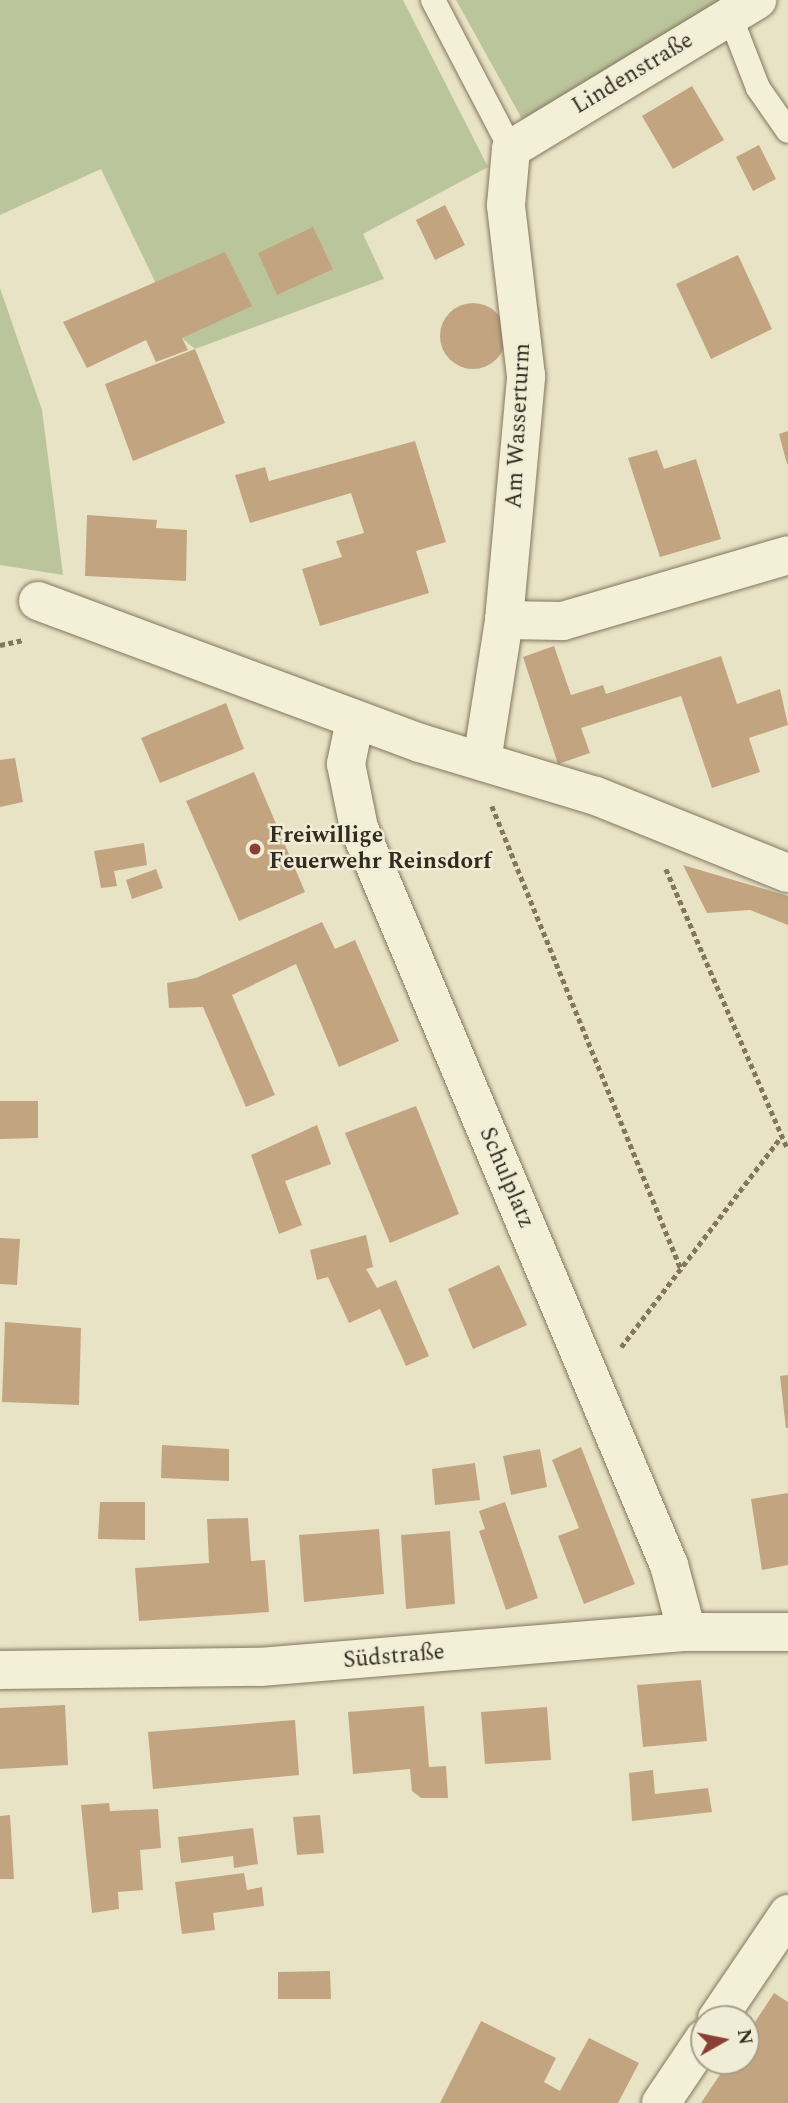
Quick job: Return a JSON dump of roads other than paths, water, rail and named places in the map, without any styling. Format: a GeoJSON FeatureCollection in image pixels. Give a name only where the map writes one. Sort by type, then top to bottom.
{"type":"FeatureCollection","features":[{"type":"Feature","properties":{"kind":"street","name":"Lindenstraße"},"geometry":{"type":"LineString","coordinates":[[511,149],[743,8]]}},
{"type":"Feature","properties":{"kind":"street","name":"Am Wasserturm"},"geometry":{"type":"LineString","coordinates":[[482,761],[504,620],[526,376],[506,205],[511,149]]}},
{"type":"Feature","properties":{"kind":"street"},"geometry":{"type":"LineString","coordinates":[[504,620],[563,621],[788,555]]}},
{"type":"Feature","properties":{"kind":"street"},"geometry":{"type":"LineString","coordinates":[[38,601],[355,720],[596,796],[788,873]]}},
{"type":"Feature","properties":{"kind":"street","name":"Schulplatz"},"geometry":{"type":"LineString","coordinates":[[355,720],[346,764],[359,828],[683,1599],[687,1632]]}},
{"type":"Feature","properties":{"kind":"street","name":"Südstraße"},"geometry":{"type":"LineString","coordinates":[[0,1670],[272,1666],[687,1632],[788,1632]]}},
{"type":"Feature","properties":{"kind":"street"},"geometry":{"type":"LineString","coordinates":[[726,2005],[788,1914]]}},
{"type":"Feature","properties":{"kind":"street"},"geometry":{"type":"LineString","coordinates":[[661,2103],[690,2060]]}},
{"type":"Feature","properties":{"kind":"lane"},"geometry":{"type":"LineString","coordinates":[[433,0],[511,149]]}},
{"type":"Feature","properties":{"kind":"lane"},"geometry":{"type":"LineString","coordinates":[[743,8],[758,88],[788,131]]}},
{"type":"Feature","properties":{"kind":"place","name":"Freiwillige Feuerwehr Reinsdorf"},"geometry":{"type":"Point","coordinates":[255,849]}}]}
